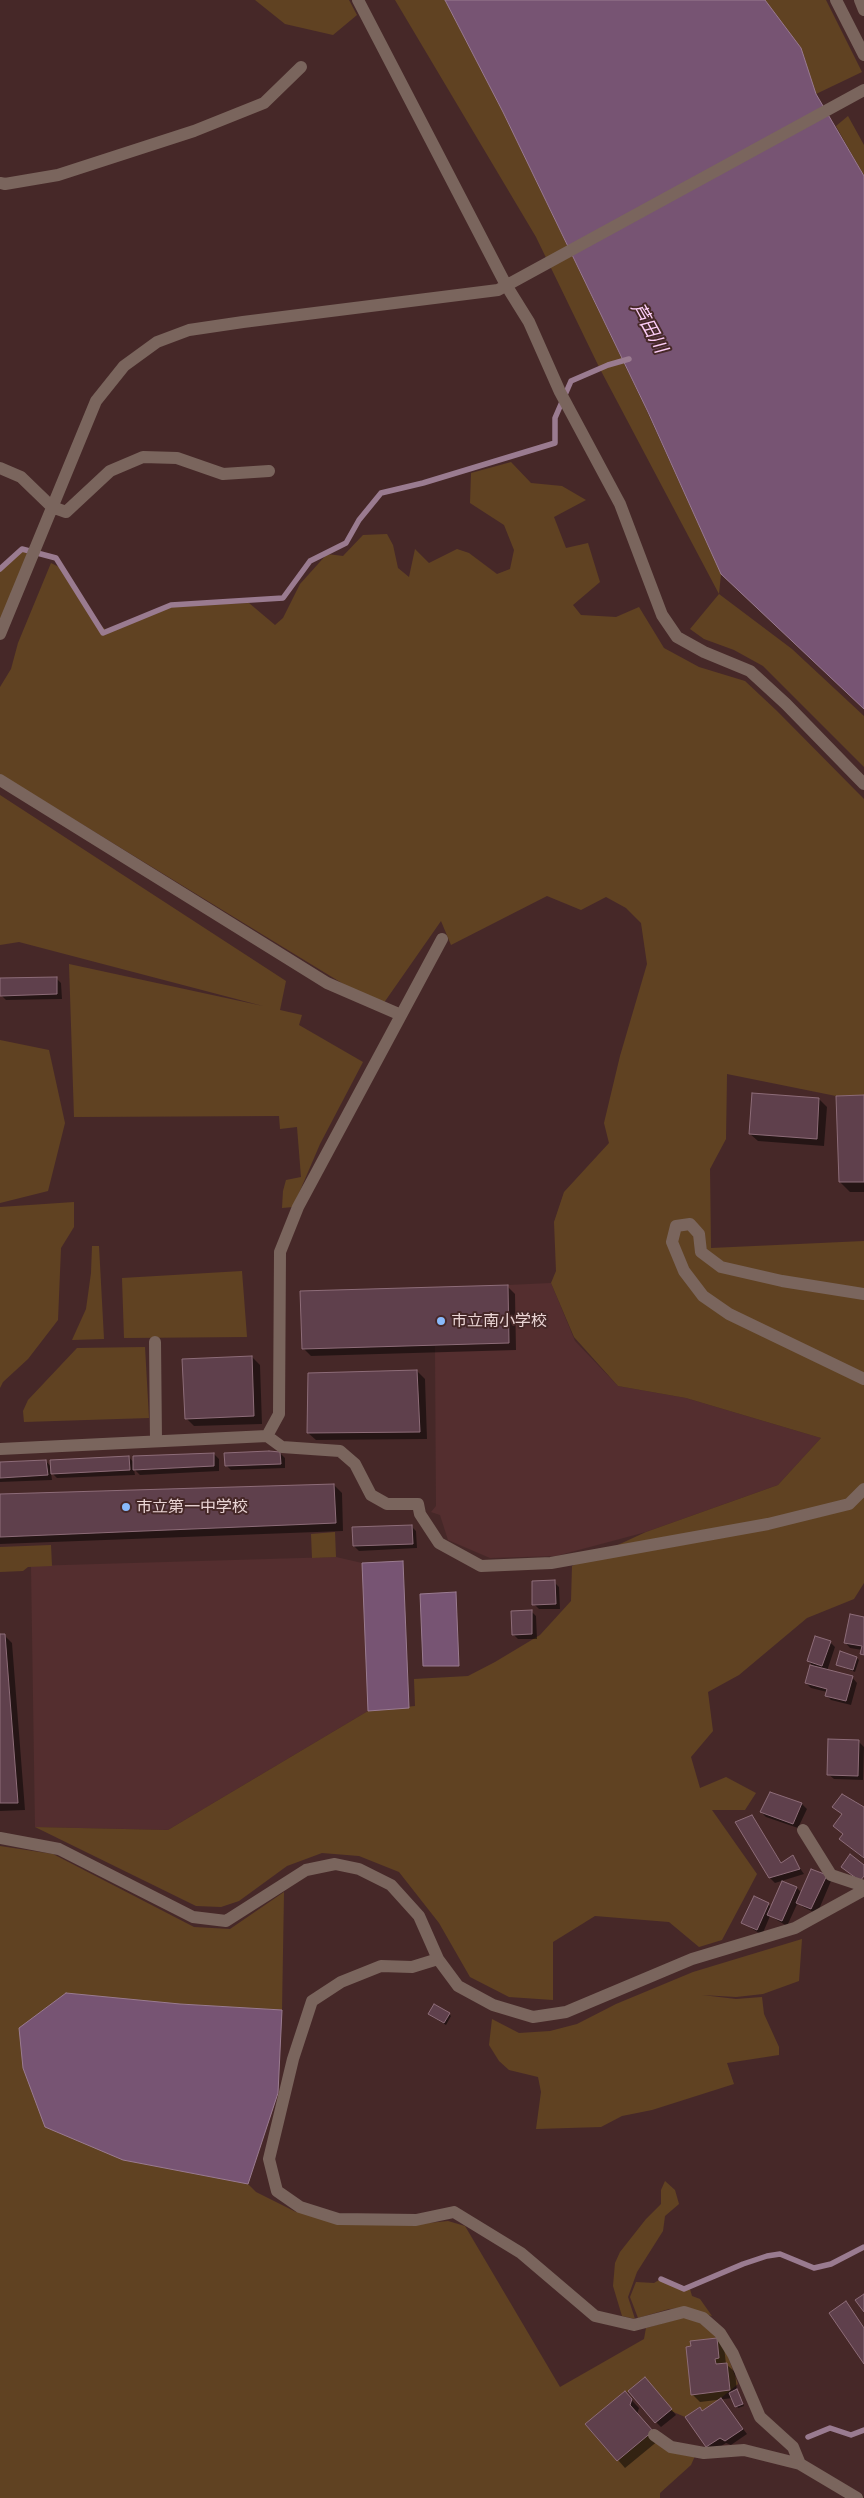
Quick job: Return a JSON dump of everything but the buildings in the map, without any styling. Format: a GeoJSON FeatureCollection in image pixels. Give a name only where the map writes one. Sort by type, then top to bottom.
{"type":"FeatureCollection","features":[{"type":"Feature","properties":{"kind":"street"},"geometry":{"type":"LineString","coordinates":[[358,0],[506,285],[530,322],[560,392],[620,504],[662,615],[677,636],[704,652],[750,671],[786,704],[864,784]]}},
{"type":"Feature","properties":{"kind":"street"},"geometry":{"type":"LineString","coordinates":[[836,0],[864,55]]}},
{"type":"Feature","properties":{"kind":"street"},"geometry":{"type":"LineString","coordinates":[[860,0],[864,10]]}},
{"type":"Feature","properties":{"kind":"street"},"geometry":{"type":"LineString","coordinates":[[0,183],[5,184],[58,175],[203,128],[264,103],[301,67]]}},
{"type":"Feature","properties":{"kind":"street"},"geometry":{"type":"LineString","coordinates":[[0,634],[96,401],[124,366],[157,342],[189,330],[207,327],[498,290],[864,90]]}},
{"type":"Feature","properties":{"kind":"street"},"geometry":{"type":"LineString","coordinates":[[0,468],[20,478],[52,507],[66,512],[110,471],[143,457],[177,458],[223,474],[269,471]]}},
{"type":"Feature","properties":{"kind":"street"},"geometry":{"type":"LineString","coordinates":[[0,780],[327,983],[401,1015]]}},
{"type":"Feature","properties":{"kind":"street"},"geometry":{"type":"LineString","coordinates":[[267,1436],[279,1414],[280,1252],[298,1207],[442,939]]}},
{"type":"Feature","properties":{"kind":"street"},"geometry":{"type":"LineString","coordinates":[[864,1294],[782,1281],[721,1267],[701,1252],[699,1234],[690,1224],[676,1226],[672,1242],[684,1271],[703,1296],[729,1314],[864,1379]]}},
{"type":"Feature","properties":{"kind":"street"},"geometry":{"type":"LineString","coordinates":[[155,1342],[156,1440]]}},
{"type":"Feature","properties":{"kind":"street"},"geometry":{"type":"LineString","coordinates":[[0,1449],[267,1436],[282,1447],[340,1451],[355,1464],[371,1495],[387,1504],[418,1504],[420,1514],[439,1543],[481,1566],[551,1563],[768,1524],[849,1504],[864,1489]]}},
{"type":"Feature","properties":{"kind":"street"},"geometry":{"type":"LineString","coordinates":[[803,1830],[831,1875],[864,1886]]}},
{"type":"Feature","properties":{"kind":"street"},"geometry":{"type":"LineString","coordinates":[[0,1838],[58,1849],[193,1917],[226,1921],[306,1870],[335,1864],[359,1869],[391,1885],[419,1916],[438,1959],[458,1986],[493,2005],[534,2017],[566,2012],[692,1959],[794,1928],[864,1890]]}},
{"type":"Feature","properties":{"kind":"street"},"geometry":{"type":"LineString","coordinates":[[438,1959],[412,1967],[381,1966],[341,1982],[312,2001],[293,2059],[270,2159],[277,2191],[300,2207],[338,2219],[416,2220],[454,2212],[521,2253],[595,2316],[634,2325],[684,2312],[703,2318],[720,2333],[733,2354],[760,2417],[793,2447],[800,2464]]}},
{"type":"Feature","properties":{"kind":"street"},"geometry":{"type":"LineString","coordinates":[[654,2435],[671,2447],[704,2452],[744,2450],[800,2464],[857,2498]]}},
{"type":"Feature","properties":{"kind":"shaded area"},"geometry":{"type":"Polygon","coordinates":[[[255,0],[349,0],[357,15],[333,35],[285,24],[255,0]]]}},
{"type":"Feature","properties":{"kind":"shaded area"},"geometry":{"type":"Polygon","coordinates":[[[395,0],[445,0],[503,112],[644,405],[721,574],[719,594],[600,369],[536,237],[395,0]]]}},
{"type":"Feature","properties":{"kind":"shaded area"},"geometry":{"type":"Polygon","coordinates":[[[765,0],[826,0],[862,72],[816,94],[801,48],[765,0]]]}},
{"type":"Feature","properties":{"kind":"shaded area"},"geometry":{"type":"Polygon","coordinates":[[[848,116],[864,145],[864,176],[836,126],[848,116]]]}},
{"type":"Feature","properties":{"kind":"shaded area"},"geometry":{"type":"Polygon","coordinates":[[[511,462],[531,483],[562,486],[586,500],[554,517],[566,548],[588,543],[600,582],[573,605],[581,615],[616,617],[639,607],[664,648],[699,667],[745,681],[864,799],[864,1095],[836,1096],[727,1074],[726,1139],[710,1169],[711,1248],[864,1241],[864,1583],[854,1599],[807,1618],[739,1675],[708,1692],[713,1731],[691,1757],[700,1788],[726,1777],[756,1793],[745,1810],[712,1810],[757,1874],[722,1940],[699,1947],[669,1922],[595,1916],[553,1942],[553,2000],[509,1997],[470,1977],[439,1923],[399,1872],[359,1856],[322,1853],[287,1866],[239,1901],[221,1907],[196,1906],[35,1827],[168,1830],[368,1711],[415,1706],[414,1679],[468,1676],[540,1635],[571,1601],[572,1566],[646,1532],[778,1485],[821,1438],[686,1398],[618,1386],[574,1337],[551,1283],[556,1271],[554,1222],[564,1192],[609,1143],[604,1123],[620,1056],[647,964],[641,923],[626,908],[606,897],[581,910],[547,896],[451,945],[441,921],[381,1007],[0,774],[0,687],[11,669],[18,643],[51,563],[63,569],[89,614],[107,631],[169,606],[249,603],[275,625],[283,618],[300,584],[327,554],[343,556],[363,535],[387,534],[393,545],[398,568],[409,577],[415,549],[429,563],[457,549],[469,553],[497,574],[510,569],[514,550],[504,525],[470,503],[471,473],[511,462]]]}},
{"type":"Feature","properties":{"kind":"shaded area"},"geometry":{"type":"Polygon","coordinates":[[[22,549],[36,553],[0,623],[0,569],[22,549]]]}},
{"type":"Feature","properties":{"kind":"shaded area"},"geometry":{"type":"Polygon","coordinates":[[[719,594],[792,649],[864,716],[864,767],[763,666],[734,650],[704,639],[690,629],[719,594]]]}},
{"type":"Feature","properties":{"kind":"shaded area"},"geometry":{"type":"Polygon","coordinates":[[[0,795],[286,981],[280,1010],[302,1015],[299,1025],[363,1062],[320,1144],[293,1207],[282,1208],[286,1180],[301,1177],[297,1127],[280,1129],[279,1116],[74,1117],[69,964],[263,1006],[19,942],[0,945],[0,795]]]}},
{"type":"Feature","properties":{"kind":"shaded area"},"geometry":{"type":"Polygon","coordinates":[[[0,1040],[49,1050],[65,1123],[48,1191],[0,1203],[0,1040]]]}},
{"type":"Feature","properties":{"kind":"shaded area"},"geometry":{"type":"Polygon","coordinates":[[[74,1202],[74,1227],[61,1248],[58,1320],[28,1359],[3,1382],[0,1388],[0,1207],[74,1202]]]}},
{"type":"Feature","properties":{"kind":"shaded area"},"geometry":{"type":"Polygon","coordinates":[[[92,1246],[99,1246],[104,1339],[72,1340],[86,1309],[91,1273],[92,1246]]]}},
{"type":"Feature","properties":{"kind":"shaded area"},"geometry":{"type":"Polygon","coordinates":[[[242,1271],[247,1337],[124,1338],[122,1278],[242,1271]]]}},
{"type":"Feature","properties":{"kind":"shaded area"},"geometry":{"type":"Polygon","coordinates":[[[551,1283],[575,1341],[618,1386],[686,1398],[821,1438],[778,1485],[646,1532],[556,1556],[490,1558],[448,1540],[440,1515],[431,1512],[436,1506],[435,1346],[509,1343],[508,1285],[551,1283]]]}},
{"type":"Feature","properties":{"kind":"shaded area"},"geometry":{"type":"Polygon","coordinates":[[[145,1347],[149,1418],[24,1422],[23,1411],[28,1400],[77,1348],[145,1347]]]}},
{"type":"Feature","properties":{"kind":"shaded area"},"geometry":{"type":"Polygon","coordinates":[[[335,1532],[336,1557],[312,1558],[311,1534],[335,1532]]]}},
{"type":"Feature","properties":{"kind":"shaded area"},"geometry":{"type":"Polygon","coordinates":[[[51,1545],[52,1566],[28,1567],[23,1571],[0,1572],[0,1547],[51,1545]]]}},
{"type":"Feature","properties":{"kind":"shaded area"},"geometry":{"type":"Polygon","coordinates":[[[336,1557],[362,1563],[368,1711],[168,1830],[35,1827],[31,1566],[336,1557]]]}},
{"type":"Feature","properties":{"kind":"shaded area"},"geometry":{"type":"Polygon","coordinates":[[[0,1846],[53,1854],[194,1927],[230,1929],[284,1892],[282,2010],[180,2004],[123,2160],[248,2184],[256,2192],[296,2212],[409,2225],[448,2221],[465,2226],[560,2387],[644,2339],[646,2328],[685,2317],[702,2324],[716,2336],[728,2357],[738,2384],[702,2411],[699,2407],[685,2417],[625,2391],[586,2424],[617,2461],[653,2431],[695,2456],[691,2465],[660,2493],[660,2498],[0,2498],[0,1846]]]}},
{"type":"Feature","properties":{"kind":"shaded area"},"geometry":{"type":"Polygon","coordinates":[[[802,1939],[799,1981],[763,1994],[736,1997],[702,1995],[736,1999],[762,1997],[764,2014],[779,2047],[779,2055],[727,2063],[734,2084],[652,2110],[622,2116],[601,2127],[536,2129],[541,2092],[538,2077],[509,2070],[499,2061],[489,2045],[492,2019],[519,2033],[550,2031],[577,2024],[616,2004],[693,1972],[802,1939]]]}},
{"type":"Feature","properties":{"kind":"shaded area"},"geometry":{"type":"Polygon","coordinates":[[[665,2181],[675,2190],[679,2204],[665,2216],[663,2231],[637,2272],[628,2297],[635,2319],[622,2316],[613,2286],[615,2263],[620,2252],[646,2219],[661,2204],[661,2190],[665,2181]]]}},
{"type":"Feature","properties":{"kind":"shaded area"},"geometry":{"type":"Polygon","coordinates":[[[659,2280],[684,2291],[690,2289],[692,2296],[700,2299],[712,2316],[684,2308],[669,2309],[638,2318],[630,2297],[636,2282],[654,2283],[659,2280]]]}},
{"type":"Feature","properties":{"kind":"water","name":"芦田川"},"geometry":{"type":"Polygon","coordinates":[[[445,0],[765,0],[801,48],[816,94],[864,176],[864,709],[721,574],[648,412],[503,112],[445,0]]]}},
{"type":"Feature","properties":{"kind":"water"},"geometry":{"type":"Polygon","coordinates":[[[403,1561],[409,1708],[368,1711],[362,1563],[403,1561]]]}},
{"type":"Feature","properties":{"kind":"water"},"geometry":{"type":"Polygon","coordinates":[[[456,1592],[459,1666],[423,1666],[420,1594],[456,1592]]]}},
{"type":"Feature","properties":{"kind":"water"},"geometry":{"type":"Polygon","coordinates":[[[66,1993],[180,2004],[282,2010],[278,2093],[248,2184],[123,2160],[45,2127],[23,2068],[19,2028],[66,1993]]]}},
{"type":"Feature","properties":{"kind":"waterway"},"geometry":{"type":"LineString","coordinates":[[0,569],[22,549],[56,558],[103,633],[171,605],[283,598],[310,561],[346,543],[359,520],[381,493],[423,483],[555,443],[555,418],[571,381],[608,365],[629,359]]}},
{"type":"Feature","properties":{"kind":"waterway"},"geometry":{"type":"LineString","coordinates":[[661,2279],[684,2289],[767,2256],[780,2254],[814,2268],[831,2264],[864,2247]]}},
{"type":"Feature","properties":{"kind":"waterway"},"geometry":{"type":"LineString","coordinates":[[808,2437],[830,2428],[851,2435],[864,2430]]}},
{"type":"Feature","properties":{"kind":"place","name":"市立南小学校"},"geometry":{"type":"Point","coordinates":[441,1321]}},
{"type":"Feature","properties":{"kind":"place","name":"市立第一中学校"},"geometry":{"type":"Point","coordinates":[126,1507]}}]}
